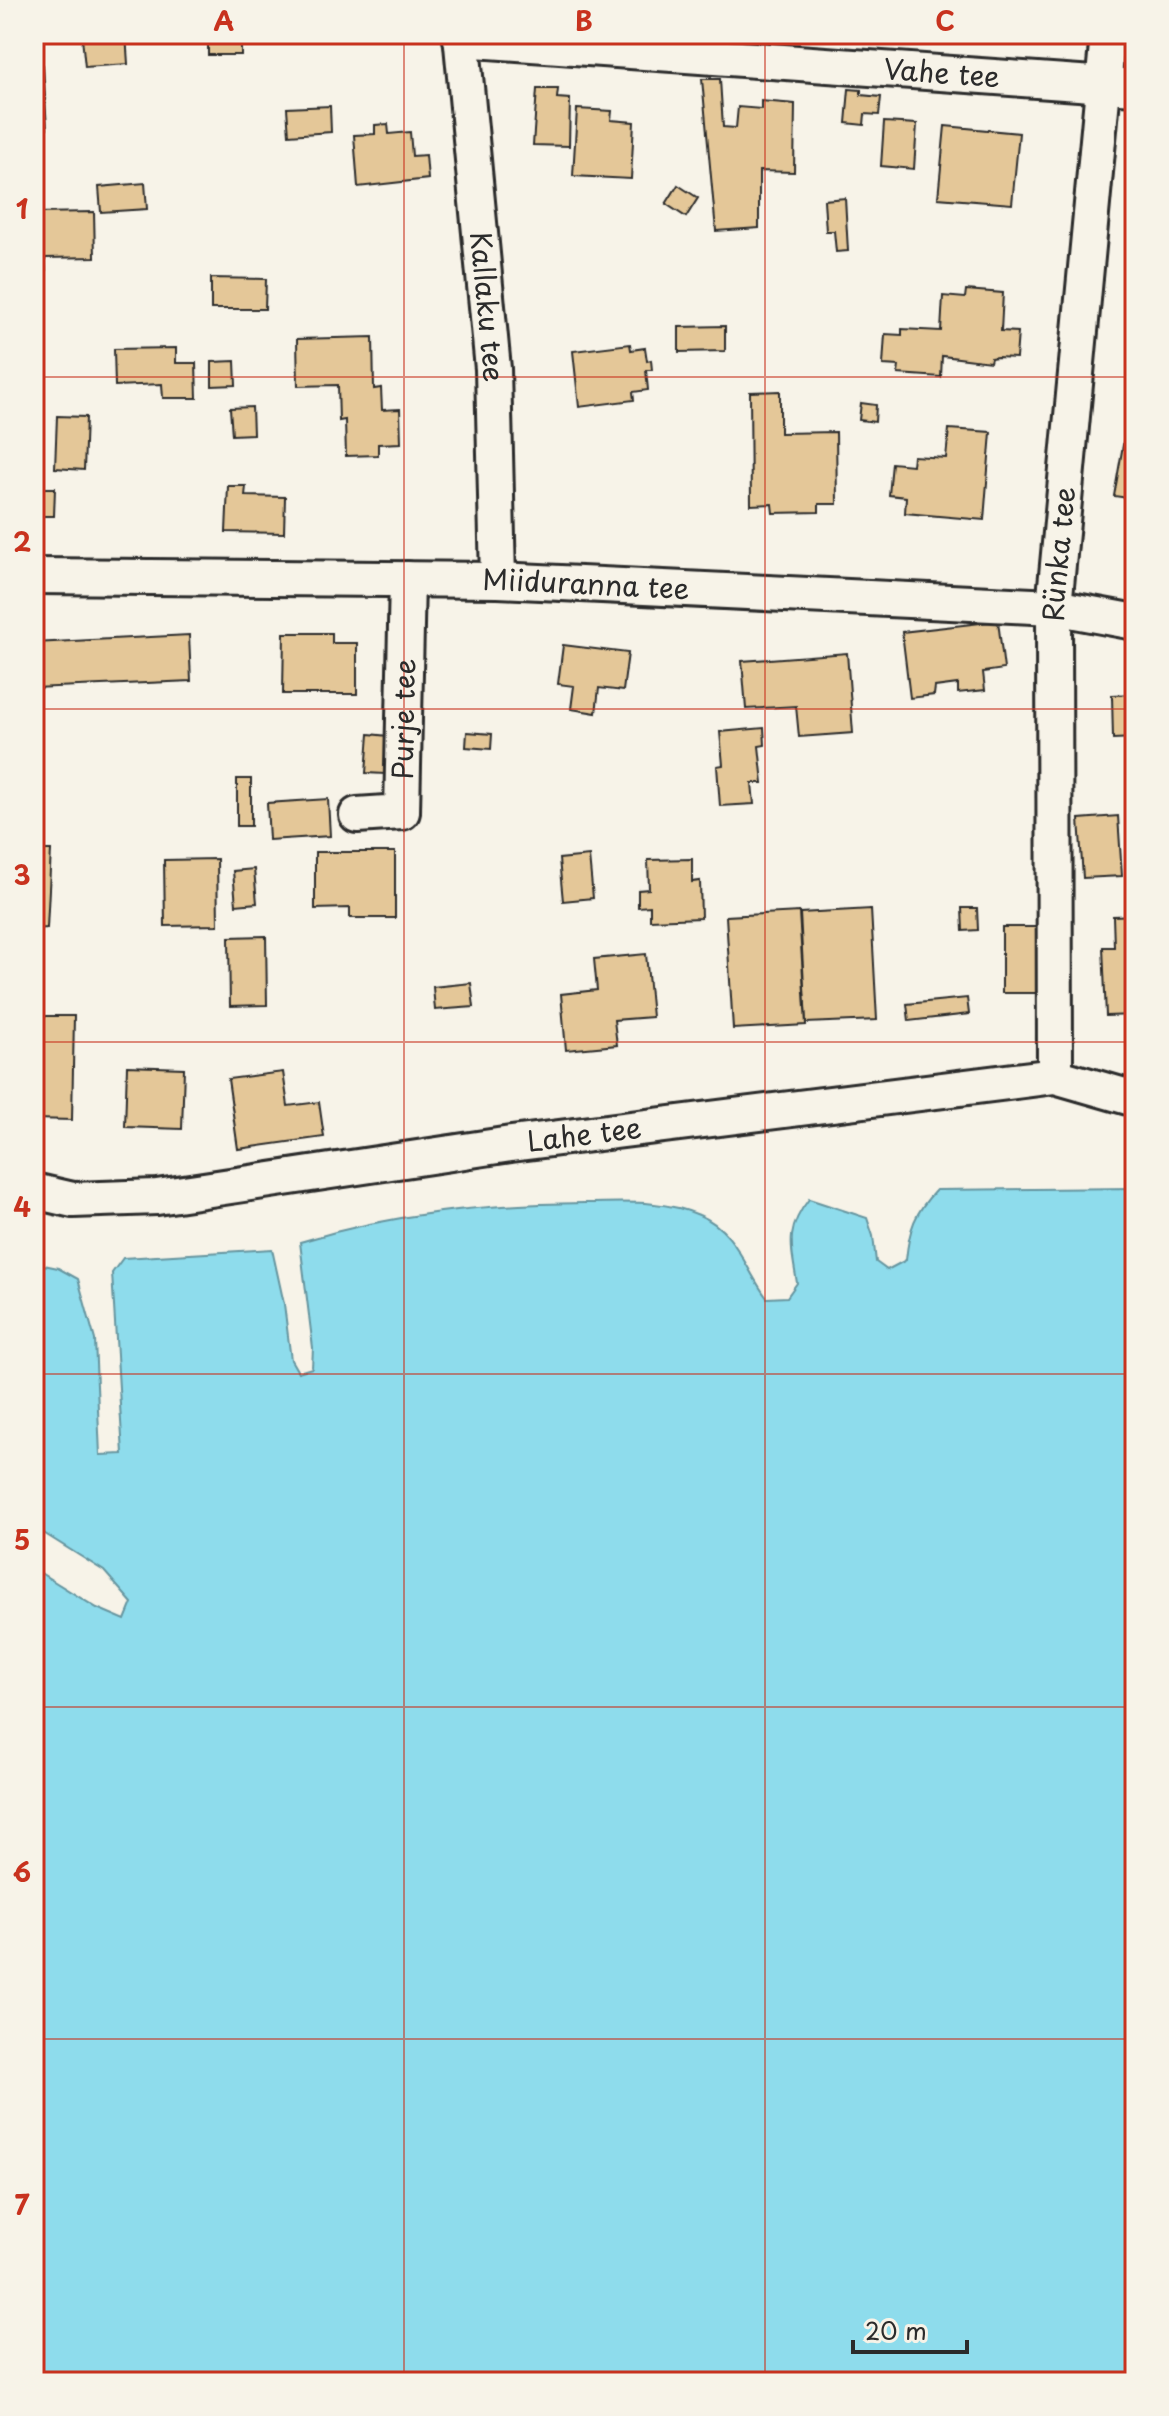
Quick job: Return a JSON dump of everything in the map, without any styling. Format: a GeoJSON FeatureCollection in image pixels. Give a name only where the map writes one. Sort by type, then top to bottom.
{"type":"FeatureCollection","features":[{"type":"Feature","properties":{"kind":"street","name":"Rünka tee"},"geometry":{"type":"LineString","coordinates":[[1055,1076],[1054,607],[1120,86],[1108,34]]}},
{"type":"Feature","properties":{"kind":"street","name":"Vahe tee"},"geometry":{"type":"LineString","coordinates":[[461,36],[1120,86]]}},
{"type":"Feature","properties":{"kind":"street","name":"Kallaku tee"},"geometry":{"type":"LineString","coordinates":[[461,36],[493,369],[498,580]]}},
{"type":"Feature","properties":{"kind":"street","name":"Miiduranna tee"},"geometry":{"type":"LineString","coordinates":[[34,576],[498,580],[1054,607],[1135,622]]}},
{"type":"Feature","properties":{"kind":"street","name":"Purje tee"},"geometry":{"type":"LineString","coordinates":[[357,815],[402,812],[407,579]]}},
{"type":"Feature","properties":{"kind":"street","name":"Lahe tee"},"geometry":{"type":"LineString","coordinates":[[34,1191],[73,1200],[157,1197],[496,1146],[1055,1076],[1135,1099]]}},
{"type":"Feature","properties":{"kind":"water"},"geometry":{"type":"Polygon","coordinates":[[[1135,1188],[1135,2382],[34,2382],[34,1569],[97,1608],[125,1620],[132,1603],[104,1571],[34,1527],[34,1263],[58,1268],[78,1279],[95,1340],[100,1455],[123,1454],[112,1273],[123,1258],[272,1249],[284,1304],[291,1360],[298,1372],[312,1368],[313,1348],[300,1242],[370,1224],[440,1212],[512,1205],[628,1203],[671,1206],[699,1215],[722,1230],[739,1251],[767,1298],[787,1297],[797,1283],[792,1248],[793,1229],[809,1199],[867,1218],[876,1262],[887,1270],[906,1260],[914,1222],[936,1190],[1135,1188]]]}},
{"type":"Feature","properties":{"kind":"building"},"geometry":{"type":"Polygon","coordinates":[[[126,34],[128,64],[85,67],[82,38],[126,34]]]}},
{"type":"Feature","properties":{"kind":"building"},"geometry":{"type":"Polygon","coordinates":[[[208,34],[241,34],[241,55],[208,55],[208,34]]]}},
{"type":"Feature","properties":{"kind":"building"},"geometry":{"type":"Polygon","coordinates":[[[34,65],[43,65],[47,128],[34,129],[34,65]]]}},
{"type":"Feature","properties":{"kind":"building"},"geometry":{"type":"Polygon","coordinates":[[[702,79],[720,79],[723,127],[736,128],[738,107],[761,109],[761,101],[795,104],[794,172],[759,171],[759,228],[716,231],[702,79]]]}},
{"type":"Feature","properties":{"kind":"building"},"geometry":{"type":"Polygon","coordinates":[[[537,89],[558,89],[557,98],[570,99],[569,146],[533,145],[537,89]]]}},
{"type":"Feature","properties":{"kind":"building"},"geometry":{"type":"Polygon","coordinates":[[[849,89],[861,90],[861,95],[881,97],[879,115],[865,114],[864,125],[846,123],[849,89]]]}},
{"type":"Feature","properties":{"kind":"building"},"geometry":{"type":"Polygon","coordinates":[[[330,106],[331,132],[289,135],[287,108],[330,106]]]}},
{"type":"Feature","properties":{"kind":"building"},"geometry":{"type":"Polygon","coordinates":[[[577,109],[612,111],[611,120],[634,122],[631,179],[573,176],[577,109]]]}},
{"type":"Feature","properties":{"kind":"building"},"geometry":{"type":"Polygon","coordinates":[[[884,122],[917,124],[914,169],[881,166],[884,122]]]}},
{"type":"Feature","properties":{"kind":"building"},"geometry":{"type":"Polygon","coordinates":[[[388,124],[389,134],[410,132],[412,156],[426,155],[428,179],[358,187],[354,135],[375,134],[375,125],[388,124]]]}},
{"type":"Feature","properties":{"kind":"building"},"geometry":{"type":"Polygon","coordinates":[[[945,126],[1019,133],[1012,204],[938,198],[945,126]]]}},
{"type":"Feature","properties":{"kind":"building"},"geometry":{"type":"Polygon","coordinates":[[[145,183],[147,209],[101,212],[99,187],[145,183]]]}},
{"type":"Feature","properties":{"kind":"building"},"geometry":{"type":"Polygon","coordinates":[[[678,185],[698,198],[686,217],[666,204],[678,185]]]}},
{"type":"Feature","properties":{"kind":"building"},"geometry":{"type":"Polygon","coordinates":[[[845,198],[848,251],[836,252],[834,231],[826,231],[824,200],[845,198]]]}},
{"type":"Feature","properties":{"kind":"building"},"geometry":{"type":"Polygon","coordinates":[[[94,212],[95,257],[45,258],[46,283],[34,284],[34,213],[94,212]]]}},
{"type":"Feature","properties":{"kind":"building"},"geometry":{"type":"Polygon","coordinates":[[[211,278],[266,279],[265,309],[211,309],[211,278]]]}},
{"type":"Feature","properties":{"kind":"building"},"geometry":{"type":"Polygon","coordinates":[[[966,290],[1003,293],[1001,331],[1018,332],[1016,358],[997,357],[991,358],[990,362],[942,356],[941,377],[898,374],[899,366],[883,365],[885,334],[902,335],[902,329],[941,331],[943,296],[965,298],[966,290]]]}},
{"type":"Feature","properties":{"kind":"building"},"geometry":{"type":"Polygon","coordinates":[[[725,326],[725,351],[679,352],[679,327],[725,326]]]}},
{"type":"Feature","properties":{"kind":"building"},"geometry":{"type":"Polygon","coordinates":[[[34,336],[38,336],[39,399],[34,399],[34,336]]]}},
{"type":"Feature","properties":{"kind":"building"},"geometry":{"type":"Polygon","coordinates":[[[373,337],[374,389],[381,388],[382,410],[400,409],[401,443],[378,444],[378,455],[346,456],[345,420],[339,421],[338,385],[298,386],[297,339],[373,337]]]}},
{"type":"Feature","properties":{"kind":"building"},"geometry":{"type":"Polygon","coordinates":[[[630,344],[631,350],[645,348],[647,361],[651,360],[652,370],[646,370],[648,390],[633,392],[634,400],[579,407],[573,351],[630,344]]]}},
{"type":"Feature","properties":{"kind":"building"},"geometry":{"type":"Polygon","coordinates":[[[176,348],[176,363],[196,363],[197,398],[163,398],[162,384],[115,386],[114,349],[176,348]]]}},
{"type":"Feature","properties":{"kind":"building"},"geometry":{"type":"Polygon","coordinates":[[[235,361],[236,385],[212,386],[212,362],[235,361]]]}},
{"type":"Feature","properties":{"kind":"building"},"geometry":{"type":"Polygon","coordinates":[[[780,391],[780,433],[836,432],[837,504],[819,504],[819,512],[773,513],[772,504],[751,505],[750,392],[780,391]]]}},
{"type":"Feature","properties":{"kind":"building"},"geometry":{"type":"Polygon","coordinates":[[[861,403],[876,405],[875,422],[859,420],[861,403]]]}},
{"type":"Feature","properties":{"kind":"building"},"geometry":{"type":"Polygon","coordinates":[[[252,407],[253,434],[232,435],[230,408],[252,407]]]}},
{"type":"Feature","properties":{"kind":"building"},"geometry":{"type":"Polygon","coordinates":[[[1129,411],[1135,412],[1135,499],[1114,496],[1129,411]]]}},
{"type":"Feature","properties":{"kind":"building"},"geometry":{"type":"Polygon","coordinates":[[[57,416],[86,417],[84,470],[55,468],[57,416]]]}},
{"type":"Feature","properties":{"kind":"building"},"geometry":{"type":"Polygon","coordinates":[[[949,429],[991,432],[984,520],[905,513],[906,497],[889,495],[892,463],[912,465],[913,456],[946,458],[949,429]]]}},
{"type":"Feature","properties":{"kind":"building"},"geometry":{"type":"Polygon","coordinates":[[[228,486],[246,486],[245,496],[285,497],[284,533],[226,532],[228,486]]]}},
{"type":"Feature","properties":{"kind":"building"},"geometry":{"type":"Polygon","coordinates":[[[34,488],[55,488],[54,516],[34,516],[34,488]]]}},
{"type":"Feature","properties":{"kind":"building"},"geometry":{"type":"Polygon","coordinates":[[[998,621],[1004,669],[983,672],[985,690],[958,693],[958,684],[935,687],[934,695],[910,698],[902,632],[998,621]]]}},
{"type":"Feature","properties":{"kind":"building"},"geometry":{"type":"Polygon","coordinates":[[[284,633],[332,633],[332,643],[357,643],[357,694],[283,694],[284,633]]]}},
{"type":"Feature","properties":{"kind":"building"},"geometry":{"type":"Polygon","coordinates":[[[189,635],[191,681],[34,688],[34,643],[189,635]]]}},
{"type":"Feature","properties":{"kind":"building"},"geometry":{"type":"Polygon","coordinates":[[[563,645],[628,653],[623,691],[599,688],[596,713],[571,709],[574,686],[558,684],[563,645]]]}},
{"type":"Feature","properties":{"kind":"building"},"geometry":{"type":"Polygon","coordinates":[[[847,653],[853,733],[799,737],[796,706],[746,709],[742,661],[847,653]]]}},
{"type":"Feature","properties":{"kind":"building"},"geometry":{"type":"Polygon","coordinates":[[[1135,694],[1135,738],[1113,739],[1112,695],[1135,694]]]}},
{"type":"Feature","properties":{"kind":"building"},"geometry":{"type":"Polygon","coordinates":[[[764,728],[765,745],[759,746],[763,783],[752,783],[754,804],[720,806],[717,766],[723,765],[720,732],[764,728]]]}},
{"type":"Feature","properties":{"kind":"building"},"geometry":{"type":"Polygon","coordinates":[[[467,732],[492,734],[491,749],[466,747],[467,732]]]}},
{"type":"Feature","properties":{"kind":"building"},"geometry":{"type":"Polygon","coordinates":[[[369,734],[388,736],[385,774],[366,773],[369,734]]]}},
{"type":"Feature","properties":{"kind":"building"},"geometry":{"type":"Polygon","coordinates":[[[237,779],[251,779],[251,826],[237,826],[237,779]]]}},
{"type":"Feature","properties":{"kind":"building"},"geometry":{"type":"Polygon","coordinates":[[[328,799],[330,836],[269,840],[267,803],[328,799]]]}},
{"type":"Feature","properties":{"kind":"building"},"geometry":{"type":"Polygon","coordinates":[[[1118,816],[1122,876],[1083,878],[1079,819],[1118,816]]]}},
{"type":"Feature","properties":{"kind":"building"},"geometry":{"type":"Polygon","coordinates":[[[34,850],[51,850],[47,928],[34,929],[34,850]]]}},
{"type":"Feature","properties":{"kind":"building"},"geometry":{"type":"Polygon","coordinates":[[[315,852],[395,852],[395,918],[350,918],[350,908],[315,909],[315,852]]]}},
{"type":"Feature","properties":{"kind":"building"},"geometry":{"type":"Polygon","coordinates":[[[589,856],[593,898],[563,901],[559,859],[589,856]]]}},
{"type":"Feature","properties":{"kind":"building"},"geometry":{"type":"Polygon","coordinates":[[[217,859],[218,925],[165,926],[164,860],[217,859]]]}},
{"type":"Feature","properties":{"kind":"building"},"geometry":{"type":"Polygon","coordinates":[[[692,859],[692,882],[700,881],[701,918],[650,920],[650,906],[638,907],[638,890],[649,889],[648,860],[692,859]]]}},
{"type":"Feature","properties":{"kind":"building"},"geometry":{"type":"Polygon","coordinates":[[[254,869],[257,903],[236,905],[233,871],[254,869]]]}},
{"type":"Feature","properties":{"kind":"building"},"geometry":{"type":"Polygon","coordinates":[[[962,908],[977,908],[978,930],[963,931],[962,908]]]}},
{"type":"Feature","properties":{"kind":"building"},"geometry":{"type":"Polygon","coordinates":[[[871,909],[877,1020],[806,1023],[800,913],[871,909]]]}},
{"type":"Feature","properties":{"kind":"building"},"geometry":{"type":"Polygon","coordinates":[[[799,912],[806,1025],[733,1029],[726,916],[799,912]]]}},
{"type":"Feature","properties":{"kind":"building"},"geometry":{"type":"Polygon","coordinates":[[[1135,915],[1135,1015],[1106,1016],[1103,947],[1114,947],[1113,916],[1135,915]]]}},
{"type":"Feature","properties":{"kind":"building"},"geometry":{"type":"Polygon","coordinates":[[[1002,927],[1039,927],[1038,993],[1002,993],[1002,927]]]}},
{"type":"Feature","properties":{"kind":"building"},"geometry":{"type":"Polygon","coordinates":[[[266,936],[267,1005],[230,1006],[229,937],[266,936]]]}},
{"type":"Feature","properties":{"kind":"building"},"geometry":{"type":"Polygon","coordinates":[[[646,954],[652,1017],[614,1020],[617,1045],[566,1050],[561,994],[597,990],[594,959],[646,954]]]}},
{"type":"Feature","properties":{"kind":"building"},"geometry":{"type":"Polygon","coordinates":[[[471,983],[474,1007],[435,1010],[433,987],[471,983]]]}},
{"type":"Feature","properties":{"kind":"building"},"geometry":{"type":"Polygon","coordinates":[[[967,998],[969,1014],[909,1021],[907,1004],[967,998]]]}},
{"type":"Feature","properties":{"kind":"building"},"geometry":{"type":"Polygon","coordinates":[[[34,1016],[74,1016],[72,1120],[34,1119],[34,1016]]]}},
{"type":"Feature","properties":{"kind":"building"},"geometry":{"type":"Polygon","coordinates":[[[127,1066],[184,1068],[182,1129],[125,1127],[127,1066]]]}},
{"type":"Feature","properties":{"kind":"building"},"geometry":{"type":"Polygon","coordinates":[[[283,1072],[288,1106],[319,1102],[324,1137],[238,1149],[228,1079],[283,1072]]]}}]}
